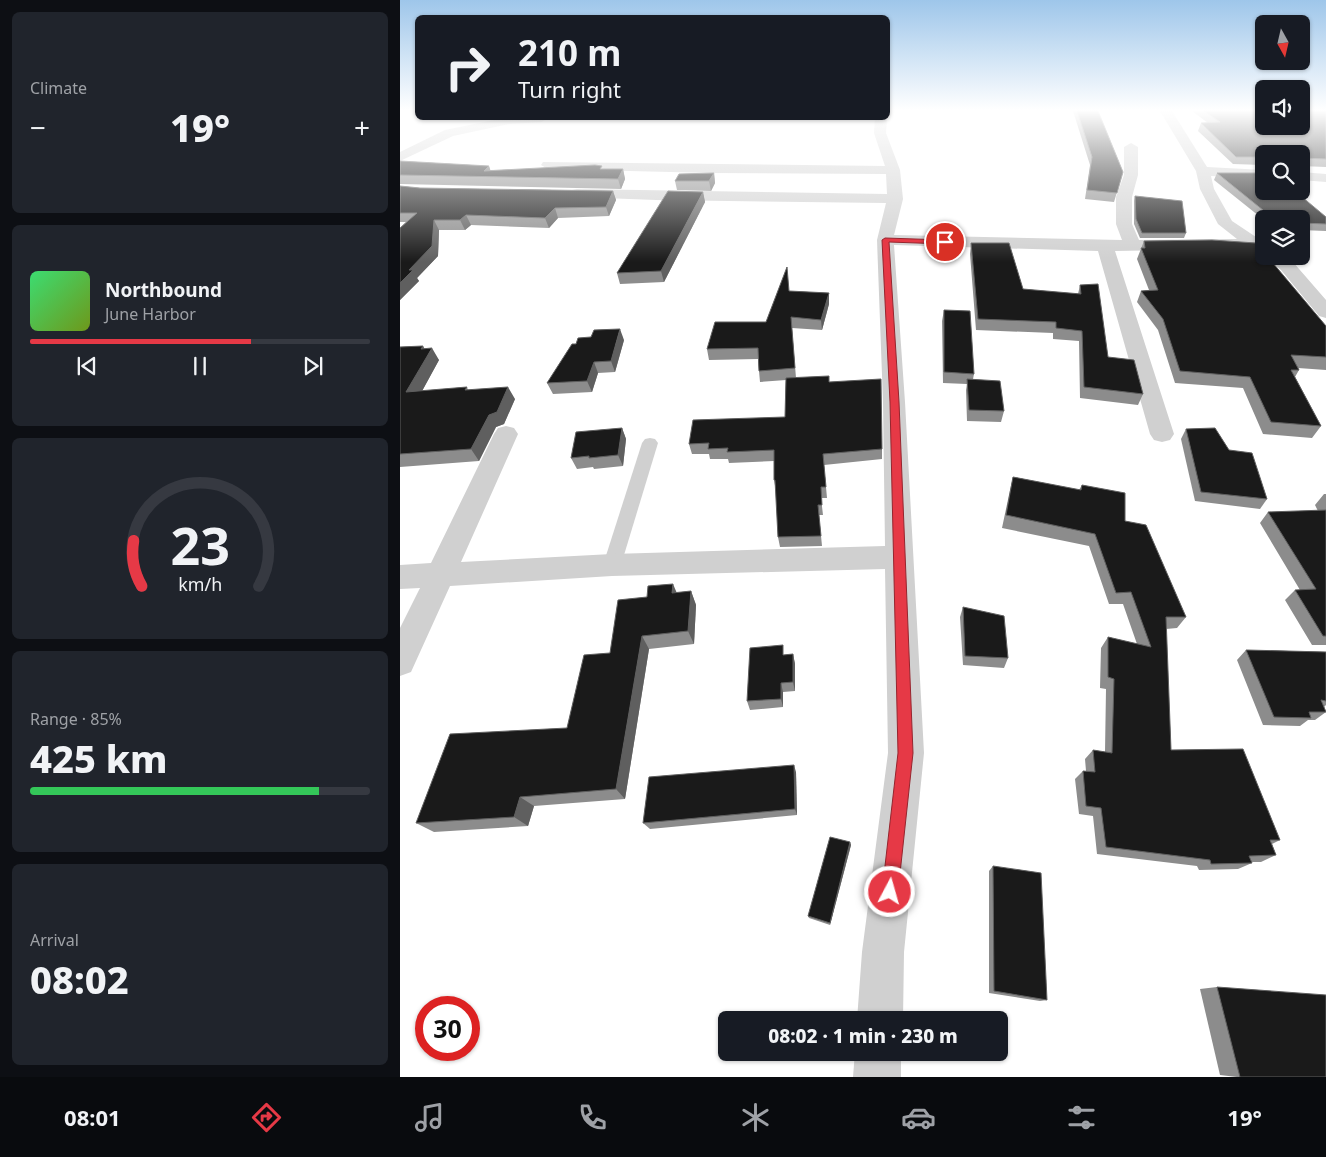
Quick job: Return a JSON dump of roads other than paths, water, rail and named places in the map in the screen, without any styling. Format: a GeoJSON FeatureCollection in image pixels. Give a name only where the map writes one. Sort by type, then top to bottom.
{"type":"FeatureCollection","features":[{"type":"Feature","properties":{"kind":"street"},"geometry":{"type":"LineString","coordinates":[[880,1011],[883,952],[906,753],[894,402],[885,240],[895,199],[893,170],[890,161]]}},
{"type":"Feature","properties":{"kind":"street"},"geometry":{"type":"LineString","coordinates":[[1131,161],[1131,175],[1124,196],[1124,224],[1132,245]]}},
{"type":"Feature","properties":{"kind":"street"},"geometry":{"type":"LineString","coordinates":[[1197,161],[1203,171],[1207,189],[1226,224],[1255,245]]}},
{"type":"Feature","properties":{"kind":"street"},"geometry":{"type":"LineString","coordinates":[[548,164],[711,169],[893,170]]}},
{"type":"Feature","properties":{"kind":"street"},"geometry":{"type":"LineString","coordinates":[[1203,171],[1255,174]]}},
{"type":"Feature","properties":{"kind":"street"},"geometry":{"type":"LineString","coordinates":[[1310,177],[1326,178]]}},
{"type":"Feature","properties":{"kind":"street"},"geometry":{"type":"LineString","coordinates":[[558,192],[656,196],[895,199]]}},
{"type":"Feature","properties":{"kind":"street"},"geometry":{"type":"LineString","coordinates":[[885,240],[1105,247],[1132,245],[1255,247]]}},
{"type":"Feature","properties":{"kind":"street"},"geometry":{"type":"LineString","coordinates":[[1105,247],[1162,434]]}},
{"type":"Feature","properties":{"kind":"street"},"geometry":{"type":"LineString","coordinates":[[1286,265],[1326,312]]}},
{"type":"Feature","properties":{"kind":"street"},"geometry":{"type":"LineString","coordinates":[[400,662],[506,434]]}},
{"type":"Feature","properties":{"kind":"street"},"geometry":{"type":"LineString","coordinates":[[400,576],[612,565],[899,557]]}},
{"type":"Feature","properties":{"kind":"street"},"geometry":{"type":"LineString","coordinates":[[877,1077],[878,1061]]}},
{"type":"Feature","properties":{"kind":"lane"},"geometry":{"type":"LineString","coordinates":[[612,565],[650,443]]}}]}
